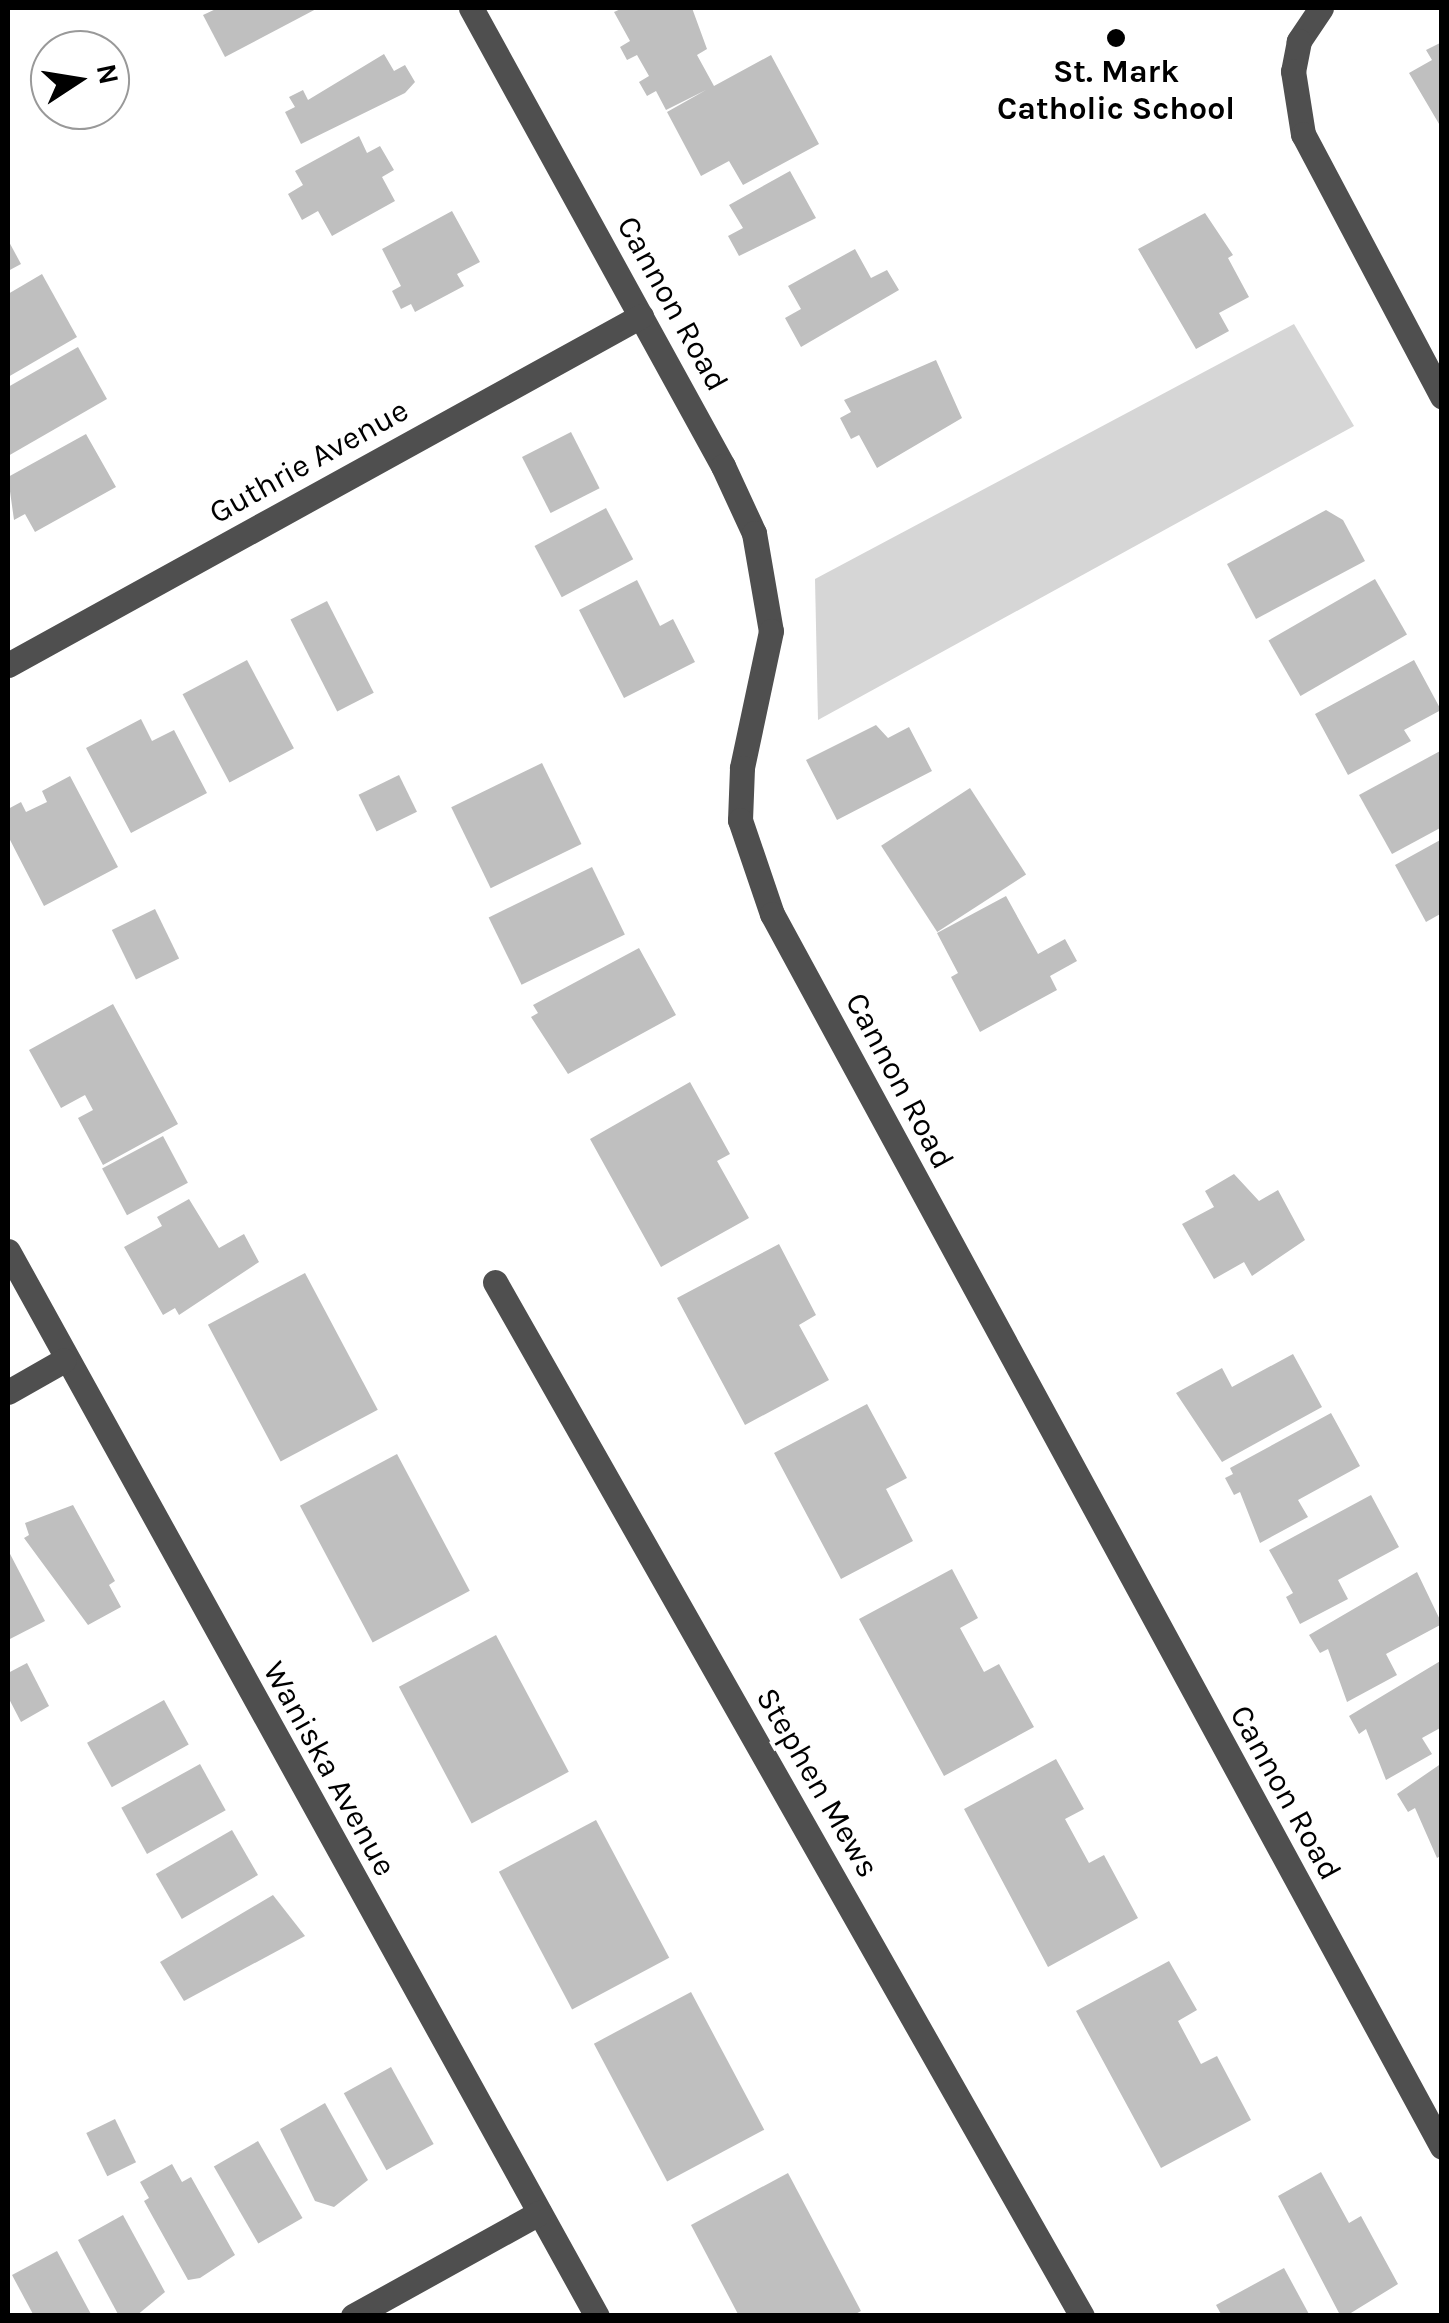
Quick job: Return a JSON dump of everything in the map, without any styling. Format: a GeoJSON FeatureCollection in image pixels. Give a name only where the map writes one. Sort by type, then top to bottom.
{"type":"FeatureCollection","features":[{"type":"Feature","properties":{"kind":"street","name":"Cannon Road"},"geometry":{"type":"LineString","coordinates":[[472,8],[724,466],[764,567],[769,656],[742,768],[740,820],[772,914],[1442,2147]]}},
{"type":"Feature","properties":{"kind":"street"},"geometry":{"type":"LineString","coordinates":[[1321,8],[1299,41],[1294,71],[1302,134],[1442,396]]}},
{"type":"Feature","properties":{"kind":"street","name":"Guthrie Avenue"},"geometry":{"type":"LineString","coordinates":[[8,665],[641,316]]}},
{"type":"Feature","properties":{"kind":"street","name":"Waniska Avenue"},"geometry":{"type":"LineString","coordinates":[[8,1251],[64,1360],[597,2316]]}},
{"type":"Feature","properties":{"kind":"street","name":"Stephen Mews"},"geometry":{"type":"LineString","coordinates":[[495,1282],[1082,2316]]}},
{"type":"Feature","properties":{"kind":"street"},"geometry":{"type":"LineString","coordinates":[[8,1392],[64,1360]]}},
{"type":"Feature","properties":{"kind":"street"},"geometry":{"type":"LineString","coordinates":[[353,2316],[538,2213]]}},
{"type":"Feature","properties":{"kind":"shaded area"},"geometry":{"type":"Polygon","coordinates":[[[1294,324],[1354,426],[818,720],[815,579],[1294,324]]]}},
{"type":"Feature","properties":{"kind":"building"},"geometry":{"type":"Polygon","coordinates":[[[218,8],[318,8],[225,57],[203,15],[218,8]]]}},
{"type":"Feature","properties":{"kind":"building"},"geometry":{"type":"Polygon","coordinates":[[[623,8],[692,8],[707,49],[697,55],[714,86],[771,55],[819,144],[743,185],[729,161],[701,176],[667,112],[706,90],[666,110],[656,91],[647,96],[639,82],[649,76],[637,55],[627,60],[620,47],[630,41],[614,12],[623,8]]]}},
{"type":"Feature","properties":{"kind":"building"},"geometry":{"type":"Polygon","coordinates":[[[1442,42],[1442,129],[1409,73],[1432,60],[1426,50],[1442,42]]]}},
{"type":"Feature","properties":{"kind":"building"},"geometry":{"type":"Polygon","coordinates":[[[384,54],[394,71],[405,65],[415,82],[405,93],[301,144],[285,112],[295,107],[289,97],[303,90],[308,100],[384,54]]]}},
{"type":"Feature","properties":{"kind":"building"},"geometry":{"type":"Polygon","coordinates":[[[359,136],[367,153],[380,146],[394,170],[382,177],[395,201],[332,236],[318,211],[302,220],[288,194],[303,185],[295,171],[359,136]]]}},
{"type":"Feature","properties":{"kind":"building"},"geometry":{"type":"Polygon","coordinates":[[[790,171],[816,218],[739,256],[728,236],[743,228],[729,205],[790,171]]]}},
{"type":"Feature","properties":{"kind":"building"},"geometry":{"type":"Polygon","coordinates":[[[452,211],[480,262],[457,274],[464,286],[415,312],[411,304],[401,309],[392,291],[401,286],[382,249],[452,211]]]}},
{"type":"Feature","properties":{"kind":"building"},"geometry":{"type":"Polygon","coordinates":[[[1205,213],[1233,255],[1228,258],[1249,297],[1219,313],[1229,331],[1196,349],[1138,249],[1205,213]]]}},
{"type":"Feature","properties":{"kind":"building"},"geometry":{"type":"Polygon","coordinates":[[[8,240],[21,264],[8,271],[8,240]]]}},
{"type":"Feature","properties":{"kind":"building"},"geometry":{"type":"Polygon","coordinates":[[[855,249],[871,278],[887,270],[899,290],[801,347],[785,318],[801,309],[788,286],[855,249]]]}},
{"type":"Feature","properties":{"kind":"building"},"geometry":{"type":"Polygon","coordinates":[[[42,274],[77,337],[8,377],[8,294],[42,274]]]}},
{"type":"Feature","properties":{"kind":"building"},"geometry":{"type":"Polygon","coordinates":[[[78,347],[107,399],[8,456],[8,387],[78,347]]]}},
{"type":"Feature","properties":{"kind":"building"},"geometry":{"type":"Polygon","coordinates":[[[936,360],[962,418],[877,468],[859,435],[851,439],[840,418],[851,412],[844,400],[936,360]]]}},
{"type":"Feature","properties":{"kind":"building"},"geometry":{"type":"Polygon","coordinates":[[[571,432],[600,488],[551,513],[522,457],[571,432]]]}},
{"type":"Feature","properties":{"kind":"building"},"geometry":{"type":"Polygon","coordinates":[[[86,434],[116,487],[35,532],[25,514],[14,520],[8,477],[86,434]]]}},
{"type":"Feature","properties":{"kind":"building"},"geometry":{"type":"Polygon","coordinates":[[[606,508],[633,559],[562,597],[534,546],[606,508]]]}},
{"type":"Feature","properties":{"kind":"building"},"geometry":{"type":"Polygon","coordinates":[[[1326,510],[1343,520],[1365,561],[1256,619],[1227,564],[1326,510]]]}},
{"type":"Feature","properties":{"kind":"building"},"geometry":{"type":"Polygon","coordinates":[[[1375,579],[1407,634],[1300,696],[1268,640],[1375,579]]]}},
{"type":"Feature","properties":{"kind":"building"},"geometry":{"type":"Polygon","coordinates":[[[637,580],[660,626],[673,619],[695,662],[624,698],[579,610],[637,580]]]}},
{"type":"Feature","properties":{"kind":"building"},"geometry":{"type":"Polygon","coordinates":[[[327,601],[374,693],[337,711],[290,620],[327,601]]]}},
{"type":"Feature","properties":{"kind":"building"},"geometry":{"type":"Polygon","coordinates":[[[247,660],[294,748],[229,783],[183,694],[247,660]]]}},
{"type":"Feature","properties":{"kind":"building"},"geometry":{"type":"Polygon","coordinates":[[[1414,660],[1441,710],[1404,730],[1411,741],[1348,775],[1315,714],[1414,660]]]}},
{"type":"Feature","properties":{"kind":"building"},"geometry":{"type":"Polygon","coordinates":[[[141,719],[152,741],[174,730],[207,793],[131,833],[86,748],[141,719]]]}},
{"type":"Feature","properties":{"kind":"building"},"geometry":{"type":"Polygon","coordinates":[[[876,725],[888,738],[909,727],[932,771],[837,820],[806,760],[876,725]]]}},
{"type":"Feature","properties":{"kind":"building"},"geometry":{"type":"Polygon","coordinates":[[[1442,750],[1442,827],[1392,854],[1359,795],[1442,750]]]}},
{"type":"Feature","properties":{"kind":"building"},"geometry":{"type":"Polygon","coordinates":[[[542,763],[581,844],[491,888],[451,807],[542,763]]]}},
{"type":"Feature","properties":{"kind":"building"},"geometry":{"type":"Polygon","coordinates":[[[399,775],[417,812],[377,832],[359,795],[399,775]]]}},
{"type":"Feature","properties":{"kind":"building"},"geometry":{"type":"Polygon","coordinates":[[[70,776],[118,867],[44,906],[8,836],[8,809],[21,802],[26,812],[47,802],[42,791],[70,776]]]}},
{"type":"Feature","properties":{"kind":"building"},"geometry":{"type":"Polygon","coordinates":[[[970,788],[1026,874],[937,932],[881,846],[970,788]]]}},
{"type":"Feature","properties":{"kind":"building"},"geometry":{"type":"Polygon","coordinates":[[[1442,839],[1442,913],[1426,922],[1395,865],[1442,839]]]}},
{"type":"Feature","properties":{"kind":"building"},"geometry":{"type":"Polygon","coordinates":[[[592,867],[625,934],[522,985],[489,917],[592,867]]]}},
{"type":"Feature","properties":{"kind":"building"},"geometry":{"type":"Polygon","coordinates":[[[1006,896],[1038,954],[1065,939],[1077,961],[1050,976],[1057,990],[980,1032],[951,977],[958,973],[937,933],[1006,896]]]}},
{"type":"Feature","properties":{"kind":"building"},"geometry":{"type":"Polygon","coordinates":[[[155,909],[179,958],[136,979],[112,930],[155,909]]]}},
{"type":"Feature","properties":{"kind":"building"},"geometry":{"type":"Polygon","coordinates":[[[639,948],[676,1015],[568,1074],[531,1017],[538,1013],[533,1005],[639,948]]]}},
{"type":"Feature","properties":{"kind":"building"},"geometry":{"type":"Polygon","coordinates":[[[113,1004],[178,1124],[103,1165],[78,1118],[93,1110],[85,1095],[61,1108],[29,1050],[113,1004]]]}},
{"type":"Feature","properties":{"kind":"building"},"geometry":{"type":"Polygon","coordinates":[[[690,1082],[730,1154],[717,1161],[749,1218],[661,1267],[590,1139],[690,1082]]]}},
{"type":"Feature","properties":{"kind":"building"},"geometry":{"type":"Polygon","coordinates":[[[163,1136],[188,1183],[127,1215],[102,1168],[163,1136]]]}},
{"type":"Feature","properties":{"kind":"building"},"geometry":{"type":"Polygon","coordinates":[[[1234,1174],[1259,1201],[1278,1190],[1305,1240],[1252,1276],[1244,1262],[1214,1279],[1182,1224],[1214,1207],[1205,1191],[1234,1174]]]}},
{"type":"Feature","properties":{"kind":"building"},"geometry":{"type":"Polygon","coordinates":[[[189,1199],[219,1248],[244,1234],[259,1262],[179,1315],[175,1308],[163,1315],[124,1247],[162,1226],[157,1217],[189,1199]]]}},
{"type":"Feature","properties":{"kind":"building"},"geometry":{"type":"Polygon","coordinates":[[[779,1244],[816,1315],[799,1325],[829,1380],[745,1425],[677,1298],[779,1244]]]}},
{"type":"Feature","properties":{"kind":"building"},"geometry":{"type":"Polygon","coordinates":[[[305,1273],[378,1410],[281,1461],[208,1325],[305,1273]]]}},
{"type":"Feature","properties":{"kind":"building"},"geometry":{"type":"Polygon","coordinates":[[[1293,1354],[1322,1407],[1222,1462],[1176,1393],[1222,1368],[1232,1387],[1293,1354]]]}},
{"type":"Feature","properties":{"kind":"building"},"geometry":{"type":"Polygon","coordinates":[[[867,1404],[907,1478],[886,1489],[913,1541],[841,1579],[774,1453],[867,1404]]]}},
{"type":"Feature","properties":{"kind":"building"},"geometry":{"type":"Polygon","coordinates":[[[1331,1413],[1360,1466],[1298,1500],[1308,1517],[1260,1543],[1240,1492],[1234,1495],[1225,1478],[1233,1474],[1230,1468],[1331,1413]]]}},
{"type":"Feature","properties":{"kind":"building"},"geometry":{"type":"Polygon","coordinates":[[[397,1454],[470,1591],[373,1642],[300,1506],[397,1454]]]}},
{"type":"Feature","properties":{"kind":"building"},"geometry":{"type":"Polygon","coordinates":[[[1371,1495],[1399,1547],[1338,1580],[1348,1599],[1300,1624],[1286,1597],[1293,1593],[1269,1550],[1371,1495]]]}},
{"type":"Feature","properties":{"kind":"building"},"geometry":{"type":"Polygon","coordinates":[[[73,1505],[115,1581],[109,1585],[121,1607],[88,1625],[24,1538],[29,1535],[25,1523],[73,1505]]]}},
{"type":"Feature","properties":{"kind":"building"},"geometry":{"type":"Polygon","coordinates":[[[8,1550],[45,1621],[8,1640],[8,1550]]]}},
{"type":"Feature","properties":{"kind":"building"},"geometry":{"type":"Polygon","coordinates":[[[952,1569],[978,1618],[960,1628],[984,1672],[999,1664],[1034,1727],[944,1776],[859,1619],[952,1569]]]}},
{"type":"Feature","properties":{"kind":"building"},"geometry":{"type":"Polygon","coordinates":[[[1417,1572],[1442,1624],[1386,1654],[1397,1675],[1347,1702],[1328,1649],[1320,1653],[1309,1635],[1417,1572]]]}},
{"type":"Feature","properties":{"kind":"building"},"geometry":{"type":"Polygon","coordinates":[[[496,1635],[569,1772],[472,1823],[399,1687],[496,1635]]]}},
{"type":"Feature","properties":{"kind":"building"},"geometry":{"type":"Polygon","coordinates":[[[1442,1660],[1442,1727],[1422,1738],[1432,1754],[1386,1780],[1366,1729],[1359,1734],[1349,1716],[1442,1660]]]}},
{"type":"Feature","properties":{"kind":"building"},"geometry":{"type":"Polygon","coordinates":[[[27,1663],[49,1706],[21,1722],[8,1697],[8,1673],[27,1663]]]}},
{"type":"Feature","properties":{"kind":"building"},"geometry":{"type":"Polygon","coordinates":[[[164,1700],[189,1745],[112,1787],[87,1743],[164,1700]]]}},
{"type":"Feature","properties":{"kind":"building"},"geometry":{"type":"Polygon","coordinates":[[[1056,1759],[1084,1809],[1065,1819],[1089,1863],[1104,1855],[1138,1918],[1048,1967],[964,1809],[1056,1759]]]}},
{"type":"Feature","properties":{"kind":"building"},"geometry":{"type":"Polygon","coordinates":[[[1442,1763],[1442,1855],[1437,1858],[1415,1808],[1408,1812],[1397,1794],[1442,1763]]]}},
{"type":"Feature","properties":{"kind":"building"},"geometry":{"type":"Polygon","coordinates":[[[200,1764],[226,1810],[147,1854],[121,1808],[200,1764]]]}},
{"type":"Feature","properties":{"kind":"building"},"geometry":{"type":"Polygon","coordinates":[[[596,1820],[669,1958],[572,2009],[499,1872],[596,1820]]]}},
{"type":"Feature","properties":{"kind":"building"},"geometry":{"type":"Polygon","coordinates":[[[232,1830],[258,1875],[182,1919],[156,1874],[232,1830]]]}},
{"type":"Feature","properties":{"kind":"building"},"geometry":{"type":"Polygon","coordinates":[[[273,1895],[305,1936],[184,2001],[160,1962],[273,1895]]]}},
{"type":"Feature","properties":{"kind":"building"},"geometry":{"type":"Polygon","coordinates":[[[1169,1961],[1197,2010],[1178,2021],[1201,2064],[1217,2056],[1251,2120],[1161,2168],[1076,2011],[1169,1961]]]}},
{"type":"Feature","properties":{"kind":"building"},"geometry":{"type":"Polygon","coordinates":[[[691,1992],[764,2130],[667,2181],[594,2044],[691,1992]]]}},
{"type":"Feature","properties":{"kind":"building"},"geometry":{"type":"Polygon","coordinates":[[[391,2067],[434,2144],[386,2170],[344,2093],[391,2067]]]}},
{"type":"Feature","properties":{"kind":"building"},"geometry":{"type":"Polygon","coordinates":[[[325,2103],[368,2180],[334,2207],[315,2201],[280,2129],[325,2103]]]}},
{"type":"Feature","properties":{"kind":"building"},"geometry":{"type":"Polygon","coordinates":[[[115,2119],[136,2162],[107,2176],[86,2133],[115,2119]]]}},
{"type":"Feature","properties":{"kind":"building"},"geometry":{"type":"Polygon","coordinates":[[[258,2141],[302,2218],[258,2244],[214,2166],[258,2141]]]}},
{"type":"Feature","properties":{"kind":"building"},"geometry":{"type":"Polygon","coordinates":[[[172,2164],[182,2182],[191,2177],[235,2255],[200,2278],[188,2280],[144,2201],[149,2198],[140,2182],[172,2164]]]}},
{"type":"Feature","properties":{"kind":"building"},"geometry":{"type":"Polygon","coordinates":[[[1321,2172],[1349,2223],[1361,2216],[1398,2284],[1346,2316],[1340,2315],[1278,2196],[1321,2172]]]}},
{"type":"Feature","properties":{"kind":"building"},"geometry":{"type":"Polygon","coordinates":[[[788,2173],[861,2311],[852,2316],[739,2316],[691,2225],[788,2173]]]}},
{"type":"Feature","properties":{"kind":"building"},"geometry":{"type":"Polygon","coordinates":[[[123,2215],[165,2292],[136,2316],[119,2316],[78,2240],[123,2215]]]}},
{"type":"Feature","properties":{"kind":"building"},"geometry":{"type":"Polygon","coordinates":[[[57,2251],[92,2316],[34,2316],[12,2275],[57,2251]]]}},
{"type":"Feature","properties":{"kind":"building"},"geometry":{"type":"Polygon","coordinates":[[[1284,2268],[1310,2316],[1222,2316],[1216,2305],[1284,2268]]]}},
{"type":"Feature","properties":{"kind":"place","name":"St. Mark Catholic School"},"geometry":{"type":"Point","coordinates":[1116,38]}}]}
